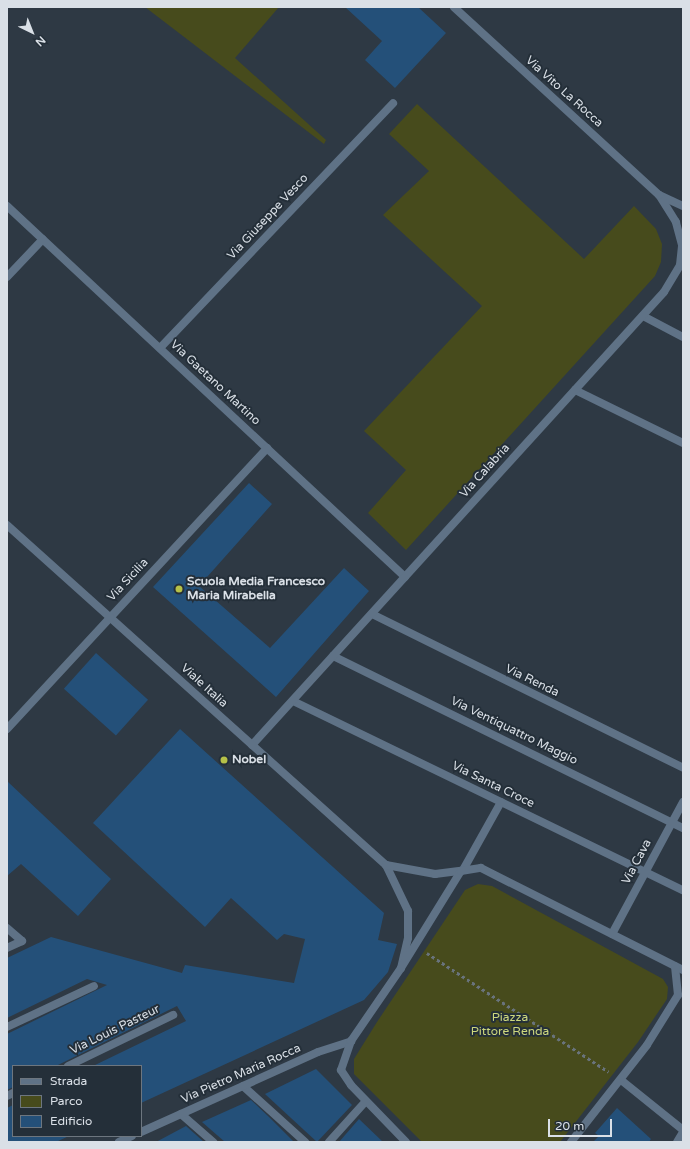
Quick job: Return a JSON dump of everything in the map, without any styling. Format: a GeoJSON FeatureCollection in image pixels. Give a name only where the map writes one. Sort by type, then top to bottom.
{"type":"FeatureCollection","features":[{"type":"Feature","properties":{"kind":"street","name":"Via Vito La Rocca"},"geometry":{"type":"LineString","coordinates":[[454,7],[659,195]]}},
{"type":"Feature","properties":{"kind":"street","name":"Via Giuseppe Vesco"},"geometry":{"type":"LineString","coordinates":[[160,348],[393,103]]}},
{"type":"Feature","properties":{"kind":"street"},"geometry":{"type":"LineString","coordinates":[[659,195],[683,206]]}},
{"type":"Feature","properties":{"kind":"street","name":"Via Calabria"},"geometry":{"type":"LineString","coordinates":[[252,745],[664,292],[680,265],[682,245],[676,222],[659,195]]}},
{"type":"Feature","properties":{"kind":"street","name":"Via Gaetano Martino"},"geometry":{"type":"LineString","coordinates":[[7,206],[405,577]]}},
{"type":"Feature","properties":{"kind":"street"},"geometry":{"type":"LineString","coordinates":[[7,277],[43,239]]}},
{"type":"Feature","properties":{"kind":"street"},"geometry":{"type":"LineString","coordinates":[[643,316],[683,337]]}},
{"type":"Feature","properties":{"kind":"street"},"geometry":{"type":"LineString","coordinates":[[575,390],[683,442]]}},
{"type":"Feature","properties":{"kind":"street","name":"Via Sicilia"},"geometry":{"type":"LineString","coordinates":[[7,729],[267,448]]}},
{"type":"Feature","properties":{"kind":"street","name":"Viale Italia"},"geometry":{"type":"LineString","coordinates":[[7,525],[386,865],[408,911],[408,938],[401,968]]}},
{"type":"Feature","properties":{"kind":"street","name":"Via Renda"},"geometry":{"type":"LineString","coordinates":[[372,614],[683,768]]}},
{"type":"Feature","properties":{"kind":"street","name":"Via Ventiquattro Maggio"},"geometry":{"type":"LineString","coordinates":[[334,656],[683,828]]}},
{"type":"Feature","properties":{"kind":"street","name":"Via Santa Croce"},"geometry":{"type":"LineString","coordinates":[[293,701],[683,890]]}},
{"type":"Feature","properties":{"kind":"street"},"geometry":{"type":"LineString","coordinates":[[404,1141],[351,1085],[341,1070],[351,1041],[401,968],[462,870],[501,802]]}},
{"type":"Feature","properties":{"kind":"street","name":"Via Cava"},"geometry":{"type":"LineString","coordinates":[[612,934],[683,802]]}},
{"type":"Feature","properties":{"kind":"street"},"geometry":{"type":"LineString","coordinates":[[386,865],[435,874],[481,868],[683,970]]}},
{"type":"Feature","properties":{"kind":"street"},"geometry":{"type":"LineString","coordinates":[[7,928],[22,941],[7,948]]}},
{"type":"Feature","properties":{"kind":"street"},"geometry":{"type":"LineString","coordinates":[[571,1142],[621,1080],[678,995],[675,966]]}},
{"type":"Feature","properties":{"kind":"street"},"geometry":{"type":"LineString","coordinates":[[7,1027],[94,986]]}},
{"type":"Feature","properties":{"kind":"street","name":"Via Louis Pasteur"},"geometry":{"type":"LineString","coordinates":[[70,1065],[173,1015]]}},
{"type":"Feature","properties":{"kind":"street","name":"Via Pietro Maria Rocca"},"geometry":{"type":"LineString","coordinates":[[142,1132],[318,1052],[351,1041]]}},
{"type":"Feature","properties":{"kind":"street"},"geometry":{"type":"LineString","coordinates":[[621,1080],[683,1131],[677,1142]]}},
{"type":"Feature","properties":{"kind":"street"},"geometry":{"type":"LineString","coordinates":[[243,1086],[304,1142]]}},
{"type":"Feature","properties":{"kind":"street"},"geometry":{"type":"LineString","coordinates":[[329,1142],[366,1101]]}},
{"type":"Feature","properties":{"kind":"street"},"geometry":{"type":"LineString","coordinates":[[181,1114],[213,1142]]}},
{"type":"Feature","properties":{"kind":"path"},"geometry":{"type":"LineString","coordinates":[[423,950],[621,1080]]}},
{"type":"Feature","properties":{"kind":"green space"},"geometry":{"type":"Polygon","coordinates":[[[145,7],[279,7],[235,58],[326,140],[324,144],[145,7]]]}},
{"type":"Feature","properties":{"kind":"green space"},"geometry":{"type":"Polygon","coordinates":[[[417,104],[584,259],[634,206],[656,229],[662,244],[661,262],[655,276],[406,550],[368,513],[406,470],[364,431],[482,306],[383,215],[429,171],[389,134],[417,104]]]}},
{"type":"Feature","properties":{"kind":"green space","name":"Piazza Pittore Renda"},"geometry":{"type":"Polygon","coordinates":[[[478,884],[492,886],[663,979],[668,987],[667,999],[638,1042],[560,1142],[422,1142],[354,1074],[354,1059],[377,1022],[465,890],[478,884]]]}},
{"type":"Feature","properties":{"kind":"building"},"geometry":{"type":"Polygon","coordinates":[[[345,7],[418,7],[446,33],[395,88],[365,60],[382,41],[345,7]]]}},
{"type":"Feature","properties":{"kind":"building","name":"Scuola Media Francesco Maria Mirabella"},"geometry":{"type":"Polygon","coordinates":[[[249,483],[272,504],[199,586],[270,648],[344,568],[369,591],[276,697],[153,587],[249,483]]]}},
{"type":"Feature","properties":{"kind":"building"},"geometry":{"type":"Polygon","coordinates":[[[96,653],[148,700],[116,736],[64,689],[96,653]]]}},
{"type":"Feature","properties":{"kind":"building"},"geometry":{"type":"Polygon","coordinates":[[[180,729],[384,913],[378,940],[397,944],[388,972],[364,1000],[142,1103],[142,1065],[95,1065],[186,1021],[177,1006],[58,1065],[12,1065],[12,1088],[7,1090],[7,1034],[107,985],[87,979],[7,1018],[7,958],[51,937],[182,973],[185,965],[294,983],[305,939],[284,934],[277,940],[231,898],[205,927],[93,823],[180,729]]]}},
{"type":"Feature","properties":{"kind":"building"},"geometry":{"type":"Polygon","coordinates":[[[7,781],[111,879],[78,916],[21,864],[7,876],[7,781]]]}},
{"type":"Feature","properties":{"kind":"building"},"geometry":{"type":"Polygon","coordinates":[[[316,1069],[352,1105],[317,1142],[265,1094],[316,1069]]]}},
{"type":"Feature","properties":{"kind":"building"},"geometry":{"type":"Polygon","coordinates":[[[251,1100],[294,1142],[225,1142],[202,1122],[251,1100]]]}},
{"type":"Feature","properties":{"kind":"building"},"geometry":{"type":"Polygon","coordinates":[[[12,1106],[12,1137],[67,1137],[56,1142],[7,1142],[7,1108],[12,1106]]]}},
{"type":"Feature","properties":{"kind":"building"},"geometry":{"type":"Polygon","coordinates":[[[617,1108],[651,1139],[649,1142],[593,1142],[599,1136],[595,1133],[617,1108]]]}},
{"type":"Feature","properties":{"kind":"building"},"geometry":{"type":"Polygon","coordinates":[[[359,1119],[383,1142],[339,1142],[359,1119]]]}},
{"type":"Feature","properties":{"kind":"building"},"geometry":{"type":"Polygon","coordinates":[[[186,1126],[204,1142],[156,1142],[186,1126]]]}},
{"type":"Feature","properties":{"kind":"place","name":"Scuola Media Francesco Maria Mirabella"},"geometry":{"type":"Point","coordinates":[179,589]}},
{"type":"Feature","properties":{"kind":"place","name":"Nobel"},"geometry":{"type":"Point","coordinates":[224,760]}}]}
